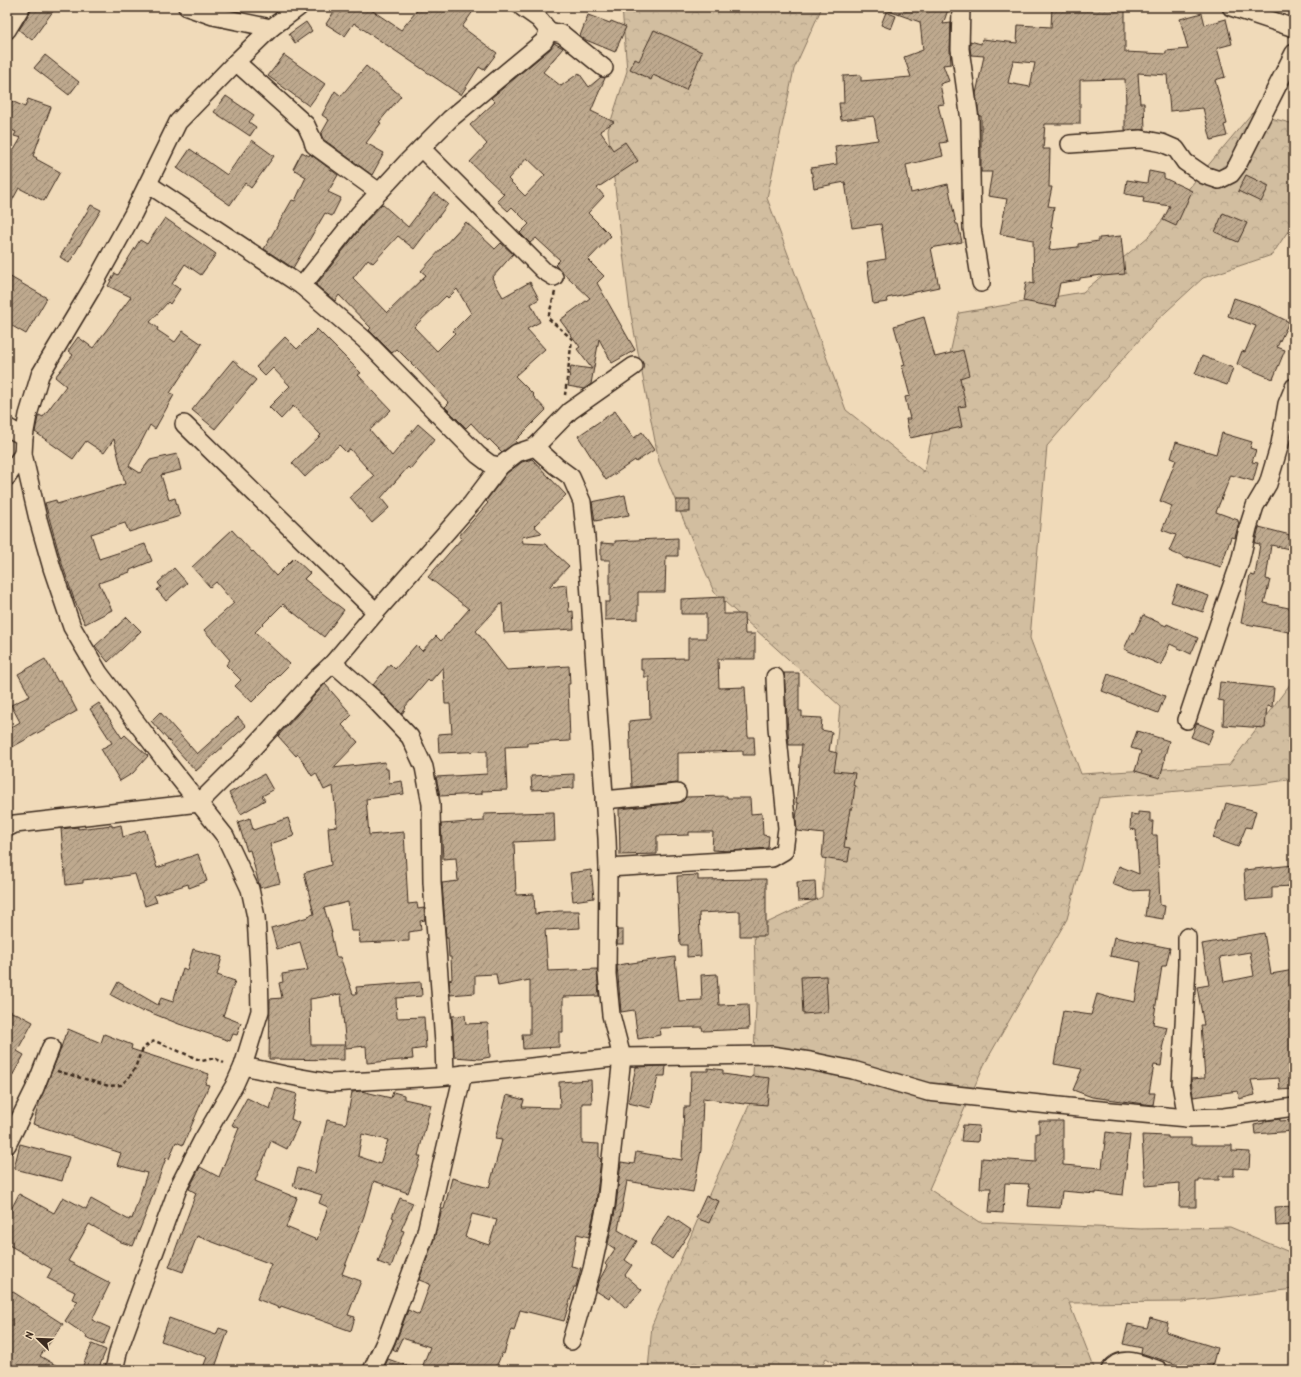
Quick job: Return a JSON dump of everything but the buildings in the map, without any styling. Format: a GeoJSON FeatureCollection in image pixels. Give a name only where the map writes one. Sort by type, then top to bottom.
{"type":"FeatureCollection","features":[{"type":"Feature","properties":{"kind":"street"},"geometry":{"type":"LineString","coordinates":[[7,30],[21,7]]}},
{"type":"Feature","properties":{"kind":"street"},"geometry":{"type":"LineString","coordinates":[[187,7],[213,16],[272,28]]}},
{"type":"Feature","properties":{"kind":"street"},"geometry":{"type":"LineString","coordinates":[[114,1370],[119,1349],[178,1188],[202,1141],[234,1086],[243,1066],[260,1011],[256,917],[250,889],[224,836],[99,673],[72,627],[52,568],[38,519],[24,445],[28,415],[40,375],[92,288],[148,184],[178,122],[236,62],[272,28],[299,7]]}},
{"type":"Feature","properties":{"kind":"street"},"geometry":{"type":"LineString","coordinates":[[522,7],[539,19],[549,32],[562,34],[604,68]]}},
{"type":"Feature","properties":{"kind":"street"},"geometry":{"type":"LineString","coordinates":[[961,7],[960,49],[970,120],[972,228],[981,283]]}},
{"type":"Feature","properties":{"kind":"street"},"geometry":{"type":"LineString","coordinates":[[1231,7],[1294,28]]}},
{"type":"Feature","properties":{"kind":"street"},"geometry":{"type":"LineString","coordinates":[[302,286],[359,214],[421,148],[450,119],[544,41],[549,32]]}},
{"type":"Feature","properties":{"kind":"street"},"geometry":{"type":"LineString","coordinates":[[1070,144],[1141,138],[1176,149],[1185,162],[1204,175],[1219,180],[1231,174],[1237,166],[1294,53]]}},
{"type":"Feature","properties":{"kind":"street"},"geometry":{"type":"LineString","coordinates":[[236,62],[306,126],[314,145],[379,192]]}},
{"type":"Feature","properties":{"kind":"street"},"geometry":{"type":"LineString","coordinates":[[421,148],[544,271],[554,278]]}},
{"type":"Feature","properties":{"kind":"street"},"geometry":{"type":"LineString","coordinates":[[148,184],[302,286],[365,340],[478,455],[490,464],[500,466]]}},
{"type":"Feature","properties":{"kind":"street"},"geometry":{"type":"LineString","coordinates":[[7,828],[15,824],[29,822],[199,804],[241,761],[316,679],[333,663],[472,503],[500,466],[517,453],[535,447],[570,411],[634,366]]}},
{"type":"Feature","properties":{"kind":"street"},"geometry":{"type":"LineString","coordinates":[[1187,720],[1240,562],[1255,506],[1268,484],[1280,444],[1288,404],[1294,387]]}},
{"type":"Feature","properties":{"kind":"street"},"geometry":{"type":"LineString","coordinates":[[184,424],[376,612]]}},
{"type":"Feature","properties":{"kind":"street"},"geometry":{"type":"LineString","coordinates":[[7,427],[24,445]]}},
{"type":"Feature","properties":{"kind":"street"},"geometry":{"type":"LineString","coordinates":[[7,477],[24,445]]}},
{"type":"Feature","properties":{"kind":"street"},"geometry":{"type":"LineString","coordinates":[[535,447],[571,477],[582,502],[586,538],[608,868],[607,974],[611,1015],[622,1057],[606,1206],[592,1269],[571,1341]]}},
{"type":"Feature","properties":{"kind":"street"},"geometry":{"type":"LineString","coordinates":[[333,663],[374,699],[406,731],[424,767],[431,804],[432,882],[444,1043],[445,1076]]}},
{"type":"Feature","properties":{"kind":"street"},"geometry":{"type":"LineString","coordinates":[[608,868],[772,858],[784,852],[787,828],[775,676]]}},
{"type":"Feature","properties":{"kind":"street"},"geometry":{"type":"LineString","coordinates":[[604,800],[677,793]]}},
{"type":"Feature","properties":{"kind":"street"},"geometry":{"type":"LineString","coordinates":[[1187,937],[1181,1084],[1187,1118]]}},
{"type":"Feature","properties":{"kind":"street"},"geometry":{"type":"LineString","coordinates":[[7,1145],[35,1088],[51,1046]]}},
{"type":"Feature","properties":{"kind":"street"},"geometry":{"type":"LineString","coordinates":[[243,1066],[330,1083],[445,1076],[622,1057],[771,1055],[853,1070],[928,1092],[1060,1106],[1187,1118],[1224,1117],[1294,1107]]}},
{"type":"Feature","properties":{"kind":"street"},"geometry":{"type":"LineString","coordinates":[[372,1370],[386,1340],[425,1236],[463,1074]]}},
{"type":"Feature","properties":{"kind":"street"},"geometry":{"type":"LineString","coordinates":[[1110,1370],[1120,1362],[1131,1361],[1159,1370]]}},
{"type":"Feature","properties":{"kind":"path"},"geometry":{"type":"LineString","coordinates":[[554,278],[555,292],[548,318],[572,339],[565,399],[565,407],[570,411]]}},
{"type":"Feature","properties":{"kind":"path"},"geometry":{"type":"LineString","coordinates":[[43,1066],[109,1086],[121,1085],[131,1075],[142,1050],[148,1044],[155,1041],[202,1061],[214,1058],[224,1063]]}},
{"type":"Feature","properties":{"kind":"green space"},"geometry":{"type":"Polygon","coordinates":[[[622,7],[822,7],[794,69],[767,198],[846,410],[924,472],[959,313],[1083,292],[1149,236],[1252,113],[1294,124],[1294,222],[1272,255],[1203,278],[1155,322],[1047,446],[1030,638],[1081,774],[1229,765],[1294,679],[1294,779],[1260,784],[1099,798],[1067,919],[984,1065],[929,1189],[979,1222],[1141,1229],[1230,1227],[1294,1254],[1294,1289],[1182,1302],[1069,1303],[1095,1370],[848,1370],[826,1358],[820,1370],[648,1370],[652,1325],[752,1099],[756,1006],[754,929],[822,897],[840,706],[714,592],[659,462],[630,310],[608,130],[627,71],[622,7]]]}}]}
